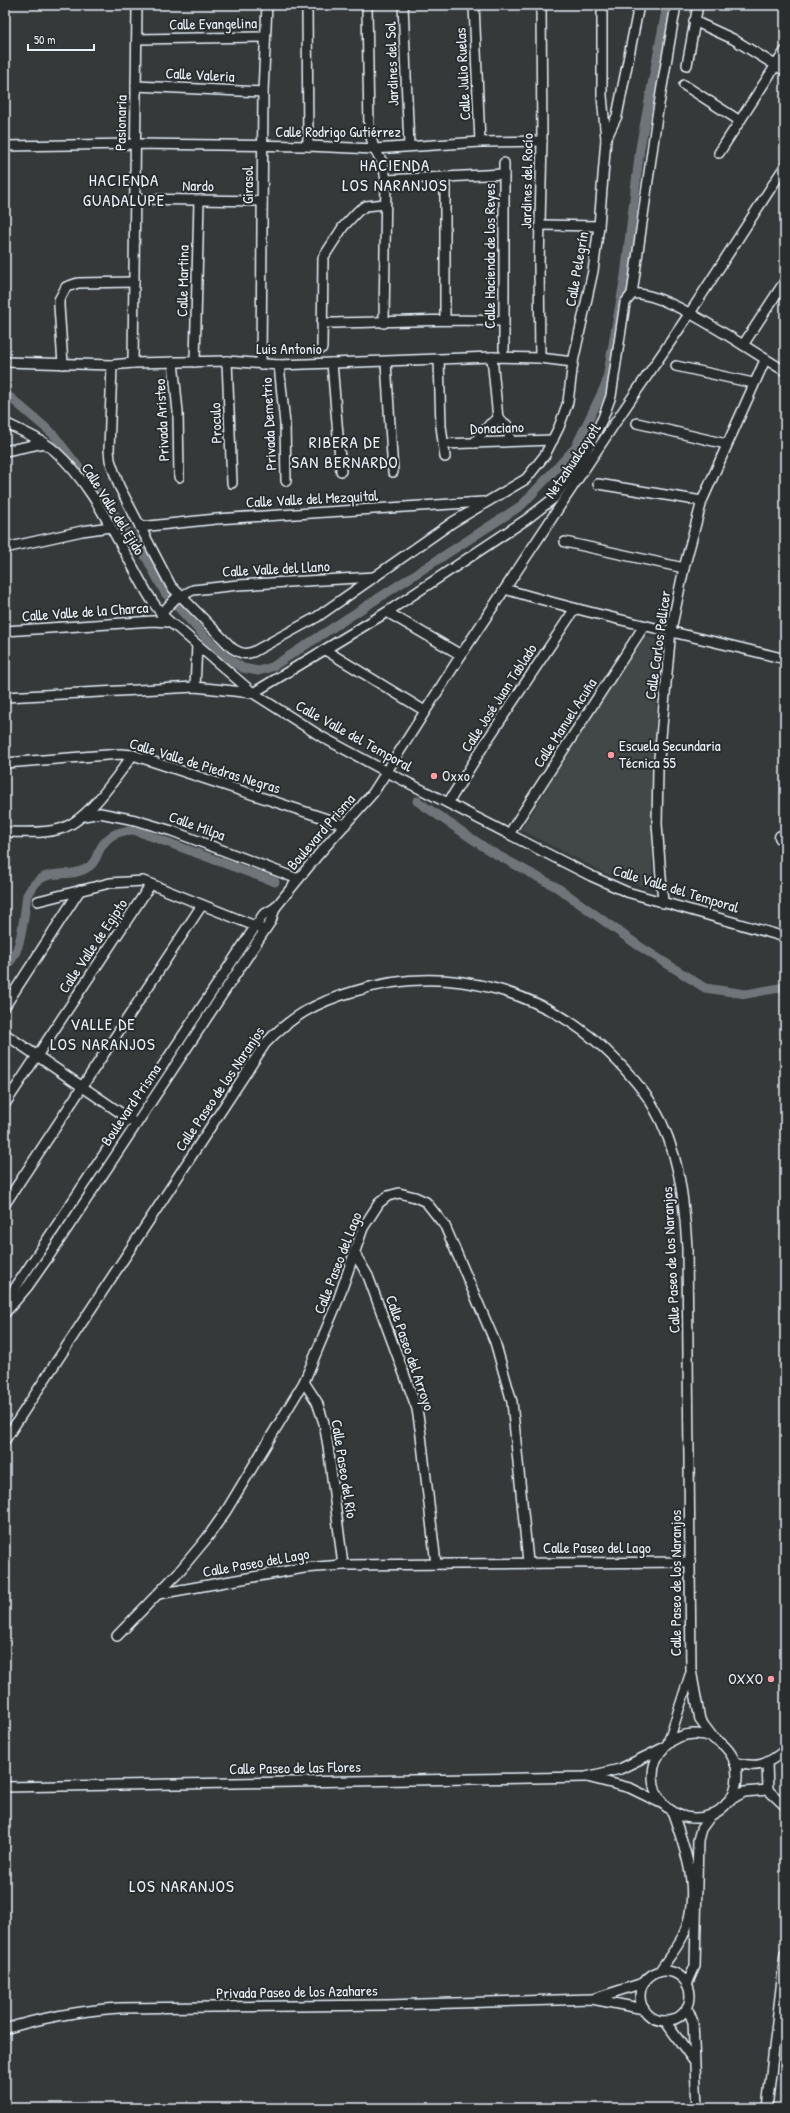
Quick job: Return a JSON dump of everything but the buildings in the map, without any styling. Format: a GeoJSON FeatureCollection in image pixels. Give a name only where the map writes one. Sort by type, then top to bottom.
{"type":"FeatureCollection","features":[{"type":"Feature","properties":{"kind":"street","name":"Pasionaria"},"geometry":{"type":"LineString","coordinates":[[133,363],[134,144],[137,5]]}},
{"type":"Feature","properties":{"kind":"street","name":"Girasol"},"geometry":{"type":"LineString","coordinates":[[261,364],[262,146],[267,5]]}},
{"type":"Feature","properties":{"kind":"street"},"geometry":{"type":"LineString","coordinates":[[307,5],[308,146]]}},
{"type":"Feature","properties":{"kind":"street"},"geometry":{"type":"LineString","coordinates":[[367,5],[369,129],[374,149],[383,163],[386,180],[384,323]]}},
{"type":"Feature","properties":{"kind":"street","name":"Jardines del Sol"},"geometry":{"type":"LineString","coordinates":[[403,5],[409,146]]}},
{"type":"Feature","properties":{"kind":"street","name":"Calle Julio Ruelas"},"geometry":{"type":"LineString","coordinates":[[474,5],[480,142]]}},
{"type":"Feature","properties":{"kind":"street","name":"Jardines del Rocío"},"geometry":{"type":"LineString","coordinates":[[540,358],[539,272],[542,141],[541,5]]}},
{"type":"Feature","properties":{"kind":"street","name":"Calle Pelegrín"},"geometry":{"type":"LineString","coordinates":[[179,596],[232,648],[246,654],[317,617],[485,502],[526,479],[545,455],[553,440],[568,402],[573,362],[593,271],[599,226],[606,139],[602,96],[602,5]]}},
{"type":"Feature","properties":{"kind":"street"},"geometry":{"type":"LineString","coordinates":[[606,139],[617,116],[639,5]]}},
{"type":"Feature","properties":{"kind":"street"},"geometry":{"type":"LineString","coordinates":[[253,693],[387,612],[527,519],[554,498],[564,487],[588,448],[608,407],[625,303],[632,294],[657,116],[676,5]]}},
{"type":"Feature","properties":{"kind":"street"},"geometry":{"type":"LineString","coordinates":[[687,65],[698,5]]}},
{"type":"Feature","properties":{"kind":"street"},"geometry":{"type":"LineString","coordinates":[[694,21],[733,39],[785,71]]}},
{"type":"Feature","properties":{"kind":"street","name":"Calle Evangelina"},"geometry":{"type":"LineString","coordinates":[[137,39],[265,37]]}},
{"type":"Feature","properties":{"kind":"street"},"geometry":{"type":"LineString","coordinates":[[720,153],[785,51]]}},
{"type":"Feature","properties":{"kind":"street"},"geometry":{"type":"LineString","coordinates":[[684,85],[740,121]]}},
{"type":"Feature","properties":{"kind":"street","name":"Calle Valeria"},"geometry":{"type":"LineString","coordinates":[[136,86],[263,92]]}},
{"type":"Feature","properties":{"kind":"street","name":"Calle Rodrigo Gutiérrez"},"geometry":{"type":"LineString","coordinates":[[5,146],[134,144],[308,146],[374,149],[480,142],[542,141]]}},
{"type":"Feature","properties":{"kind":"street","name":"Calle Hacienda de los Reyes"},"geometry":{"type":"LineString","coordinates":[[504,163],[504,349]]}},
{"type":"Feature","properties":{"kind":"street","name":"Netzahualcoyotl"},"geometry":{"type":"LineString","coordinates":[[387,772],[461,655],[622,411],[690,313],[785,166]]}},
{"type":"Feature","properties":{"kind":"street"},"geometry":{"type":"LineString","coordinates":[[386,180],[504,174]]}},
{"type":"Feature","properties":{"kind":"street"},"geometry":{"type":"LineString","coordinates":[[444,177],[445,320]]}},
{"type":"Feature","properties":{"kind":"street","name":"Nardo"},"geometry":{"type":"LineString","coordinates":[[134,199],[262,201]]}},
{"type":"Feature","properties":{"kind":"street","name":"Calle Martina"},"geometry":{"type":"LineString","coordinates":[[194,362],[199,200]]}},
{"type":"Feature","properties":{"kind":"street"},"geometry":{"type":"LineString","coordinates":[[322,348],[321,269],[326,252],[343,227],[358,211],[366,206],[385,204]]}},
{"type":"Feature","properties":{"kind":"street"},"geometry":{"type":"LineString","coordinates":[[541,225],[599,226]]}},
{"type":"Feature","properties":{"kind":"street"},"geometry":{"type":"LineString","coordinates":[[743,345],[785,281]]}},
{"type":"Feature","properties":{"kind":"street"},"geometry":{"type":"LineString","coordinates":[[63,364],[58,306],[59,300],[66,287],[78,283],[134,282]]}},
{"type":"Feature","properties":{"kind":"street"},"geometry":{"type":"LineString","coordinates":[[632,294],[646,295],[690,313],[785,371]]}},
{"type":"Feature","properties":{"kind":"street"},"geometry":{"type":"LineString","coordinates":[[322,323],[384,323],[445,320],[503,321]]}},
{"type":"Feature","properties":{"kind":"street"},"geometry":{"type":"LineString","coordinates":[[492,357],[498,419]]}},
{"type":"Feature","properties":{"kind":"street","name":"Luis Antonio"},"geometry":{"type":"LineString","coordinates":[[5,362],[112,365],[133,363],[227,361],[279,365],[492,357],[540,358],[573,362]]}},
{"type":"Feature","properties":{"kind":"street"},"geometry":{"type":"LineString","coordinates":[[439,360],[441,426],[445,457]]}},
{"type":"Feature","properties":{"kind":"street","name":"Calle Carlos Pellicer"},"geometry":{"type":"LineString","coordinates":[[663,903],[657,824],[658,769],[671,630],[684,568],[702,500],[753,383],[765,360]]}},
{"type":"Feature","properties":{"kind":"street","name":"Proculo"},"geometry":{"type":"LineString","coordinates":[[227,361],[232,483]]}},
{"type":"Feature","properties":{"kind":"street","name":"Privada Aristeo"},"geometry":{"type":"LineString","coordinates":[[174,362],[178,412],[179,478]]}},
{"type":"Feature","properties":{"kind":"street"},"geometry":{"type":"LineString","coordinates":[[386,362],[393,472]]}},
{"type":"Feature","properties":{"kind":"street"},"geometry":{"type":"LineString","coordinates":[[332,363],[341,471]]}},
{"type":"Feature","properties":{"kind":"street"},"geometry":{"type":"LineString","coordinates":[[112,365],[110,460],[119,486],[171,586],[179,596],[161,614]]}},
{"type":"Feature","properties":{"kind":"street","name":"Privada Demetrio"},"geometry":{"type":"LineString","coordinates":[[279,365],[285,424],[286,482]]}},
{"type":"Feature","properties":{"kind":"street"},"geometry":{"type":"LineString","coordinates":[[676,366],[753,383]]}},
{"type":"Feature","properties":{"kind":"street"},"geometry":{"type":"LineString","coordinates":[[498,419],[507,425],[510,440]]}},
{"type":"Feature","properties":{"kind":"street"},"geometry":{"type":"LineString","coordinates":[[474,443],[490,424],[498,419]]}},
{"type":"Feature","properties":{"kind":"street","name":"Calle Valle del Ejido"},"geometry":{"type":"LineString","coordinates":[[5,423],[44,443],[75,473],[110,527],[161,614],[168,622],[253,693]]}},
{"type":"Feature","properties":{"kind":"street"},"geometry":{"type":"LineString","coordinates":[[637,423],[726,444]]}},
{"type":"Feature","properties":{"kind":"street","name":"Donaciano"},"geometry":{"type":"LineString","coordinates":[[443,444],[510,440],[553,440]]}},
{"type":"Feature","properties":{"kind":"street"},"geometry":{"type":"LineString","coordinates":[[5,451],[44,443]]}},
{"type":"Feature","properties":{"kind":"street"},"geometry":{"type":"LineString","coordinates":[[598,484],[702,500]]}},
{"type":"Feature","properties":{"kind":"street","name":"Calle Valle del Mezquital"},"geometry":{"type":"LineString","coordinates":[[140,527],[216,519],[485,502]]}},
{"type":"Feature","properties":{"kind":"street"},"geometry":{"type":"LineString","coordinates":[[5,548],[82,531],[110,527]]}},
{"type":"Feature","properties":{"kind":"street"},"geometry":{"type":"LineString","coordinates":[[565,542],[684,568]]}},
{"type":"Feature","properties":{"kind":"street","name":"Calle Valle del Llano"},"geometry":{"type":"LineString","coordinates":[[179,596],[193,590],[211,587],[375,577]]}},
{"type":"Feature","properties":{"kind":"street"},"geometry":{"type":"LineString","coordinates":[[505,589],[574,610],[644,626],[671,630],[785,659]]}},
{"type":"Feature","properties":{"kind":"street","name":"Calle José Juan Tablado"},"geometry":{"type":"LineString","coordinates":[[448,803],[486,742],[574,610]]}},
{"type":"Feature","properties":{"kind":"street"},"geometry":{"type":"LineString","coordinates":[[387,612],[461,655]]}},
{"type":"Feature","properties":{"kind":"street","name":"Calle Valle de la Charca"},"geometry":{"type":"LineString","coordinates":[[5,631],[153,621],[168,622]]}},
{"type":"Feature","properties":{"kind":"street","name":"Calle Manuel Acuña"},"geometry":{"type":"LineString","coordinates":[[510,834],[644,626]]}},
{"type":"Feature","properties":{"kind":"street"},"geometry":{"type":"LineString","coordinates":[[194,687],[197,645]]}},
{"type":"Feature","properties":{"kind":"street"},"geometry":{"type":"LineString","coordinates":[[324,650],[425,711]]}},
{"type":"Feature","properties":{"kind":"street","name":"Calle Valle del Temporal"},"geometry":{"type":"LineString","coordinates":[[5,697],[194,687],[253,693],[322,737],[387,772],[591,876],[627,892],[785,937]]}},
{"type":"Feature","properties":{"kind":"street","name":"Calle Valle de Piedras Negras"},"geometry":{"type":"LineString","coordinates":[[5,763],[120,754],[133,755],[345,825]]}},
{"type":"Feature","properties":{"kind":"street"},"geometry":{"type":"LineString","coordinates":[[5,832],[60,829],[71,824],[84,816],[133,755]]}},
{"type":"Feature","properties":{"kind":"street","name":"Boulevard Prisma"},"geometry":{"type":"LineString","coordinates":[[5,1313],[28,1286],[49,1256],[271,921],[275,908],[298,879],[373,793],[387,772]]}},
{"type":"Feature","properties":{"kind":"street","name":"Calle Milpa"},"geometry":{"type":"LineString","coordinates":[[84,816],[100,813],[135,820],[194,839],[298,879]]}},
{"type":"Feature","properties":{"kind":"street"},"geometry":{"type":"LineString","coordinates":[[38,901],[80,890],[124,881],[142,881],[256,926],[264,931]]}},
{"type":"Feature","properties":{"kind":"street","name":"Calle Valle de Egipto"},"geometry":{"type":"LineString","coordinates":[[5,1104],[151,884]]}},
{"type":"Feature","properties":{"kind":"street"},"geometry":{"type":"LineString","coordinates":[[5,1006],[80,890]]}},
{"type":"Feature","properties":{"kind":"street"},"geometry":{"type":"LineString","coordinates":[[5,1204],[202,905]]}},
{"type":"Feature","properties":{"kind":"street","name":"Boulevard Prisma"},"geometry":{"type":"LineString","coordinates":[[5,1303],[263,915],[275,908]]}},
{"type":"Feature","properties":{"kind":"street","name":"Calle Paseo de los Naranjos"},"geometry":{"type":"LineString","coordinates":[[5,1440],[261,1050],[280,1028],[300,1013],[327,999],[365,987],[402,980],[440,979],[475,983],[514,994],[549,1009],[577,1026],[606,1049],[633,1078],[652,1104],[668,1133],[677,1162],[684,1198],[687,1248],[691,1670],[700,1720],[715,1740]]}},
{"type":"Feature","properties":{"kind":"street"},"geometry":{"type":"LineString","coordinates":[[5,1034],[36,1057],[136,1123]]}},
{"type":"Feature","properties":{"kind":"street","name":"Calle Paseo del Lago"},"geometry":{"type":"LineString","coordinates":[[118,1636],[158,1594],[207,1538],[304,1382],[337,1303],[363,1228],[379,1203],[388,1196],[399,1193],[416,1197],[426,1202],[445,1226],[495,1342],[512,1402],[528,1562]]}},
{"type":"Feature","properties":{"kind":"street","name":"Calle Paseo del Arroyo"},"geometry":{"type":"LineString","coordinates":[[354,1252],[370,1284],[417,1409],[436,1564]]}},
{"type":"Feature","properties":{"kind":"street","name":"Calle Paseo del Río"},"geometry":{"type":"LineString","coordinates":[[304,1382],[317,1402],[327,1438],[343,1565]]}},
{"type":"Feature","properties":{"kind":"street","name":"Calle Paseo del Lago"},"geometry":{"type":"LineString","coordinates":[[158,1594],[304,1568],[343,1565],[528,1562],[690,1562]]}},
{"type":"Feature","properties":{"kind":"street","name":"Calle Paseo de los Naranjos"},"geometry":{"type":"LineString","coordinates":[[666,1746],[691,1670]]}},
{"type":"Feature","properties":{"kind":"street"},"geometry":{"type":"LineString","coordinates":[[712,1814],[700,1817],[688,1817],[668,1807],[658,1796],[653,1777],[657,1757],[666,1746],[677,1738],[691,1734],[706,1736],[715,1740],[727,1749],[734,1762],[736,1776],[734,1790],[727,1802]]}},
{"type":"Feature","properties":{"kind":"street","name":"Calle Paseo de las Flores"},"geometry":{"type":"LineString","coordinates":[[5,1787],[586,1777],[620,1769],[666,1746]]}},
{"type":"Feature","properties":{"kind":"street"},"geometry":{"type":"LineString","coordinates":[[734,1762],[752,1766],[767,1763],[785,1750]]}},
{"type":"Feature","properties":{"kind":"street"},"geometry":{"type":"LineString","coordinates":[[767,1763],[768,1790],[785,1806]]}},
{"type":"Feature","properties":{"kind":"street","name":"Calle Paseo de las Flores"},"geometry":{"type":"LineString","coordinates":[[586,1777],[630,1788],[668,1807]]}},
{"type":"Feature","properties":{"kind":"street"},"geometry":{"type":"LineString","coordinates":[[687,1984],[695,1966],[698,1840],[701,1829],[712,1814],[727,1802],[744,1792],[768,1790]]}},
{"type":"Feature","properties":{"kind":"street"},"geometry":{"type":"LineString","coordinates":[[659,1972],[683,1934],[688,1920],[691,1896],[690,1864],[668,1807]]}},
{"type":"Feature","properties":{"kind":"street"},"geometry":{"type":"LineString","coordinates":[[767,2108],[785,1954]]}},
{"type":"Feature","properties":{"kind":"street"},"geometry":{"type":"LineString","coordinates":[[659,1972],[670,1972],[680,1976],[687,1984],[690,2000],[682,2014],[674,2019],[665,2021],[657,2019],[644,2009],[640,1996],[643,1983],[652,1974],[659,1972]]}},
{"type":"Feature","properties":{"kind":"street","name":"Privada Paseo de los Azahares"},"geometry":{"type":"LineString","coordinates":[[592,2000],[643,1983]]}},
{"type":"Feature","properties":{"kind":"street","name":"Privada Paseo de los Azahares"},"geometry":{"type":"LineString","coordinates":[[5,2029],[40,2018],[83,2010],[119,2008],[387,2006],[592,2000],[644,2009]]}},
{"type":"Feature","properties":{"kind":"street"},"geometry":{"type":"LineString","coordinates":[[687,2007],[693,2022],[693,2060],[698,2108]]}},
{"type":"Feature","properties":{"kind":"street"},"geometry":{"type":"LineString","coordinates":[[665,2021],[693,2060]]}},
{"type":"Feature","properties":{"kind":"shaded area","name":"Escuela Secundaria Técnica 55"},"geometry":{"type":"Polygon","coordinates":[[[644,636],[656,639],[656,642],[663,644],[658,675],[652,788],[652,882],[647,888],[609,875],[521,830],[608,691],[643,640],[644,636]]]}},
{"type":"Feature","properties":{"kind":"waterway"},"geometry":{"type":"LineString","coordinates":[[5,393],[53,434],[142,550],[165,593],[206,638],[226,657],[243,668],[258,671],[272,667],[522,505],[575,448],[606,384],[625,276],[640,148],[667,5]]}},
{"type":"Feature","properties":{"kind":"waterway"},"geometry":{"type":"LineString","coordinates":[[417,801],[490,851],[558,888],[639,946],[705,988],[746,994],[785,987]]}},
{"type":"Feature","properties":{"kind":"waterway"},"geometry":{"type":"LineString","coordinates":[[5,966],[11,961],[19,944],[27,895],[34,885],[49,875],[73,873],[90,866],[104,842],[117,833],[134,830],[275,882]]}},
{"type":"Feature","properties":{"kind":"place","name":"Escuela Secundaria Técnica 55"},"geometry":{"type":"Point","coordinates":[611,755]}},
{"type":"Feature","properties":{"kind":"place","name":"Oxxo"},"geometry":{"type":"Point","coordinates":[434,776]}},
{"type":"Feature","properties":{"kind":"place","name":"OXXO"},"geometry":{"type":"Point","coordinates":[771,1679]}},
{"type":"Feature","properties":{"kind":"district","name":"HACIENDA LOS NARANJOS"},"geometry":{"type":"Point","coordinates":[395,175]}},
{"type":"Feature","properties":{"kind":"district","name":"HACIENDA GUADALUPE"},"geometry":{"type":"Point","coordinates":[124,190]}},
{"type":"Feature","properties":{"kind":"district","name":"RIBERA DE SAN BERNARDO"},"geometry":{"type":"Point","coordinates":[345,452]}},
{"type":"Feature","properties":{"kind":"district","name":"VALLE DE LOS NARANJOS"},"geometry":{"type":"Point","coordinates":[103,1034]}},
{"type":"Feature","properties":{"kind":"district","name":"LOS NARANJOS"},"geometry":{"type":"Point","coordinates":[182,1886]}}]}
